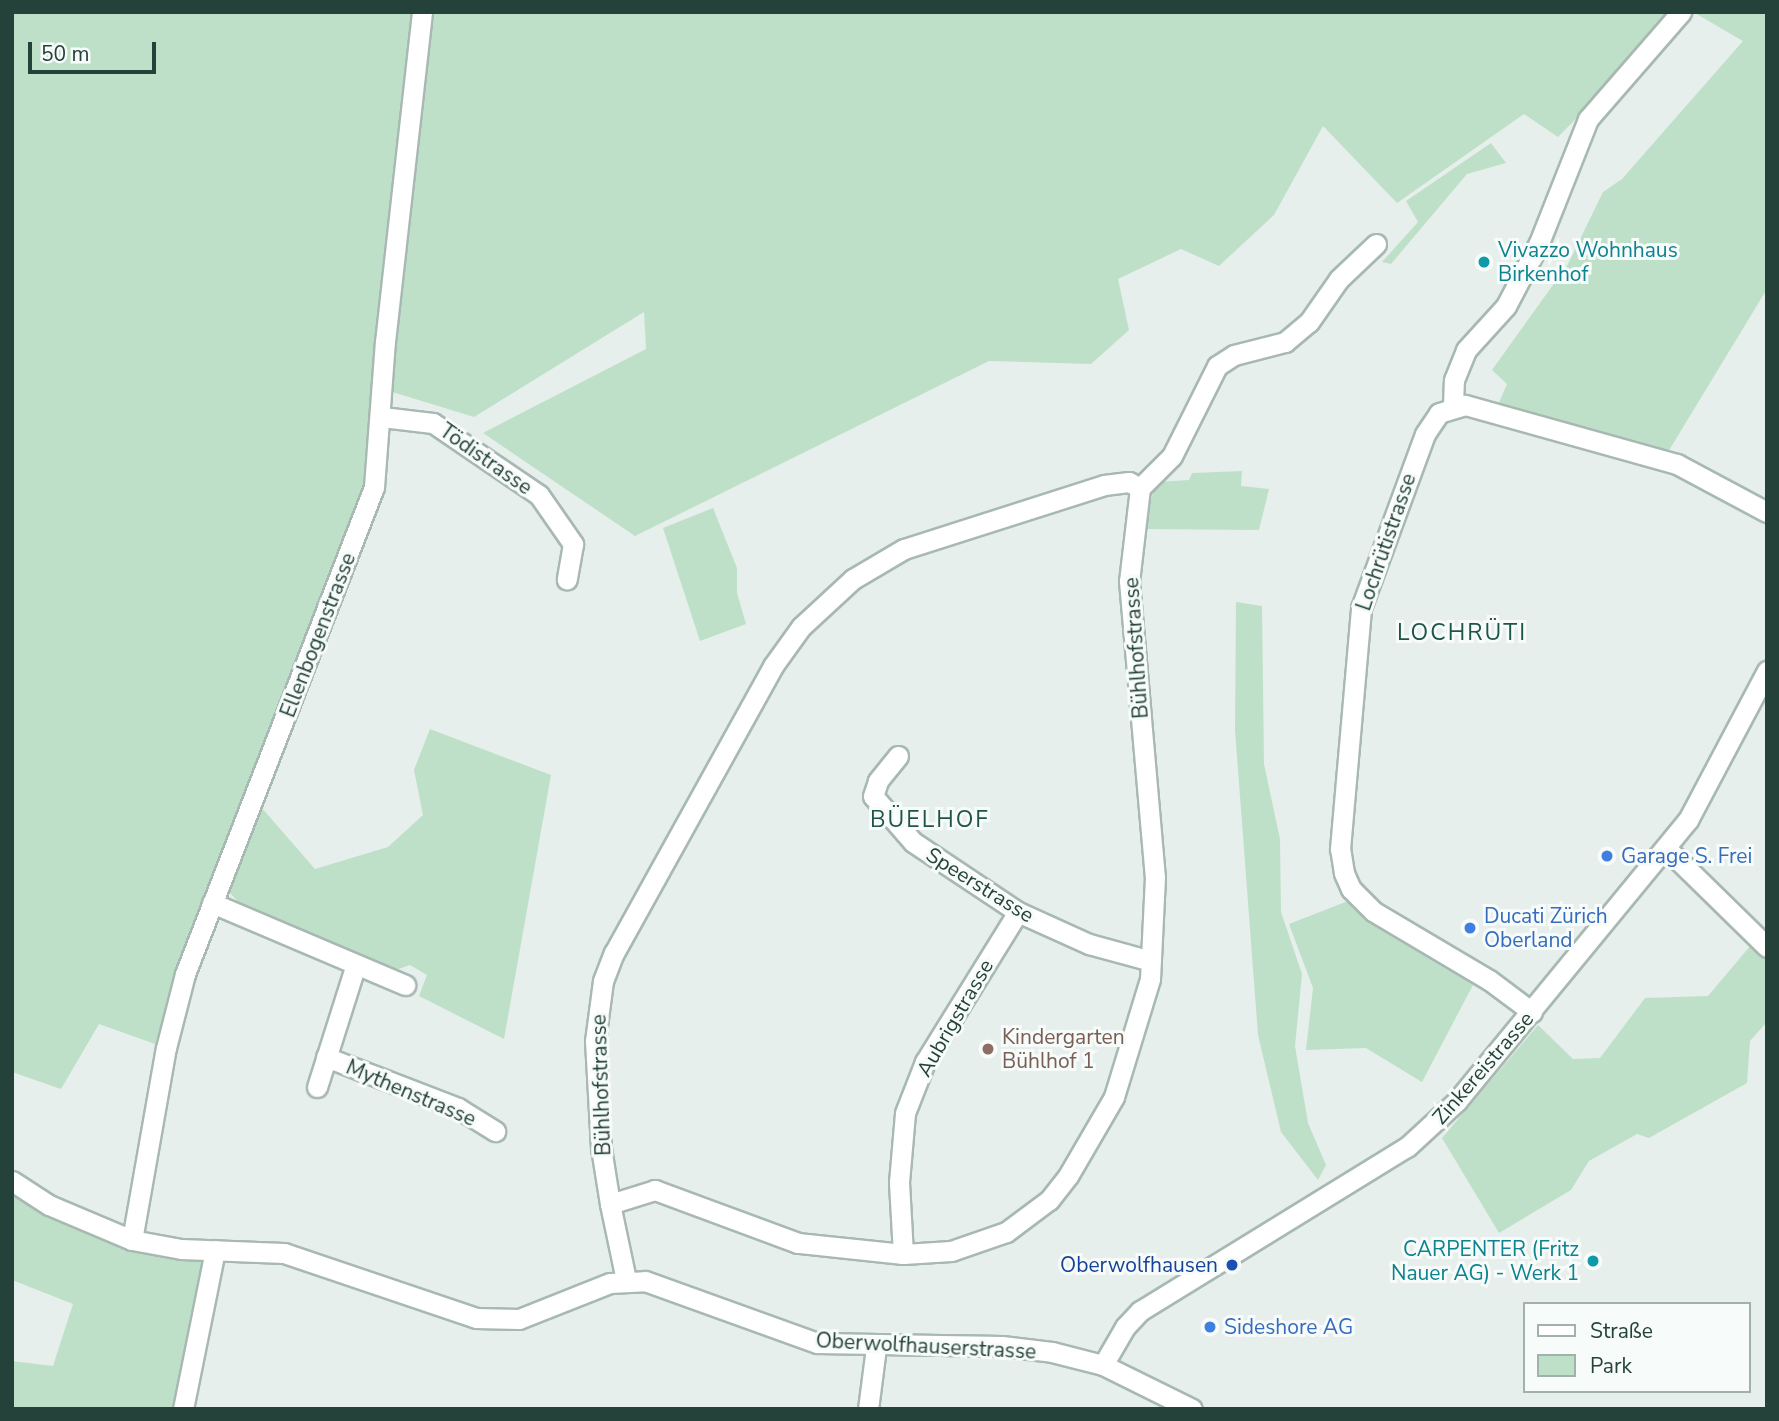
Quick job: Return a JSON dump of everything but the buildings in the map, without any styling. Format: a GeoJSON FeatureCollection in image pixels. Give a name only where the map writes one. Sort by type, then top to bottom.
{"type":"FeatureCollection","features":[{"type":"Feature","properties":{"kind":"street","name":"Ellenbogenstrasse"},"geometry":{"type":"LineString","coordinates":[[132,1240],[166,1048],[185,974],[374,486],[382,417],[385,342],[422,12]]}},
{"type":"Feature","properties":{"kind":"street"},"geometry":{"type":"LineString","coordinates":[[1681,12],[1588,120],[1539,243],[1506,306],[1466,350],[1454,380],[1453,406],[1480,408],[1676,464],[1767,512]]}},
{"type":"Feature","properties":{"kind":"street"},"geometry":{"type":"LineString","coordinates":[[1140,488],[1172,456],[1217,366],[1234,355],[1285,342],[1309,322],[1339,279],[1376,244]]}},
{"type":"Feature","properties":{"kind":"street","name":"Lochrütistrasse"},"geometry":{"type":"LineString","coordinates":[[1453,406],[1438,413],[1425,434],[1361,608],[1340,849],[1351,889],[1362,902],[1532,1012]]}},
{"type":"Feature","properties":{"kind":"street","name":"Tödistrasse"},"geometry":{"type":"LineString","coordinates":[[382,417],[433,423],[539,495],[573,544],[567,579]]}},
{"type":"Feature","properties":{"kind":"street","name":"Bühlhofstrasse"},"geometry":{"type":"LineString","coordinates":[[610,1204],[655,1190],[798,1243],[903,1254],[950,1251],[983,1242],[1006,1232],[1049,1200],[1087,1147],[1114,1097],[1144,1009],[1152,961],[1155,877],[1129,580],[1140,488],[1129,482],[1104,485],[904,549],[853,579],[801,627],[773,666],[614,953],[603,981],[596,1041],[601,1148],[610,1204],[626,1280]]}},
{"type":"Feature","properties":{"kind":"street","name":"Zinkereistrasse"},"geometry":{"type":"LineString","coordinates":[[1103,1365],[1125,1326],[1151,1304],[1418,1138],[1457,1101],[1667,849],[1708,786],[1767,671]]}},
{"type":"Feature","properties":{"kind":"street","name":"Speerstrasse"},"geometry":{"type":"LineString","coordinates":[[898,756],[878,781],[873,796],[878,806],[943,865],[1018,912],[1089,944],[1152,961]]}},
{"type":"Feature","properties":{"kind":"street"},"geometry":{"type":"LineString","coordinates":[[1667,849],[1767,947]]}},
{"type":"Feature","properties":{"kind":"street"},"geometry":{"type":"LineString","coordinates":[[212,903],[253,917],[355,967],[405,985]]}},
{"type":"Feature","properties":{"kind":"street","name":"Aubrigstrasse"},"geometry":{"type":"LineString","coordinates":[[903,1254],[899,1182],[905,1113],[925,1062],[1018,912]]}},
{"type":"Feature","properties":{"kind":"street","name":"Mythenstrasse"},"geometry":{"type":"LineString","coordinates":[[317,1087],[355,967]]}},
{"type":"Feature","properties":{"kind":"street","name":"Mythenstrasse"},"geometry":{"type":"LineString","coordinates":[[326,1057],[458,1108],[495,1131]]}},
{"type":"Feature","properties":{"kind":"street","name":"Oberwolfhauserstrasse"},"geometry":{"type":"LineString","coordinates":[[12,1181],[49,1205],[132,1240],[215,1250],[284,1253],[476,1318],[498,1320],[550,1310],[595,1288],[626,1280],[666,1286],[798,1338],[876,1347],[1002,1346],[1052,1352],[1103,1365],[1180,1406]]}},
{"type":"Feature","properties":{"kind":"street"},"geometry":{"type":"LineString","coordinates":[[183,1409],[215,1250]]}},
{"type":"Feature","properties":{"kind":"street"},"geometry":{"type":"LineString","coordinates":[[868,1409],[876,1347]]}},
{"type":"Feature","properties":{"kind":"green space"},"geometry":{"type":"Polygon","coordinates":[[[12,12],[1681,12],[1558,137],[1524,114],[1397,203],[1323,126],[1274,215],[1219,266],[1181,249],[1118,279],[1129,330],[1091,364],[989,361],[635,536],[483,433],[646,349],[644,312],[474,417],[376,387],[375,427],[359,511],[195,919],[155,1044],[99,1024],[61,1089],[12,1072],[12,12]]]}},
{"type":"Feature","properties":{"kind":"green space"},"geometry":{"type":"Polygon","coordinates":[[[1693,12],[1767,12],[1767,289],[1668,452],[1498,405],[1507,384],[1492,370],[1568,264],[1603,192],[1622,179],[1743,41],[1693,12]]]}},
{"type":"Feature","properties":{"kind":"green space"},"geometry":{"type":"Polygon","coordinates":[[[1491,143],[1506,163],[1467,174],[1391,264],[1382,262],[1418,222],[1406,201],[1491,143]]]}},
{"type":"Feature","properties":{"kind":"green space"},"geometry":{"type":"Polygon","coordinates":[[[1242,471],[1241,486],[1269,489],[1259,530],[1147,529],[1144,525],[1156,482],[1189,480],[1192,473],[1242,471]]]}},
{"type":"Feature","properties":{"kind":"green space"},"geometry":{"type":"Polygon","coordinates":[[[713,508],[737,568],[737,593],[746,624],[700,641],[663,528],[713,508]]]}},
{"type":"Feature","properties":{"kind":"green space"},"geometry":{"type":"Polygon","coordinates":[[[1236,602],[1262,606],[1264,764],[1280,839],[1281,912],[1302,974],[1295,1046],[1308,1123],[1326,1165],[1318,1180],[1281,1132],[1258,1035],[1235,730],[1236,602]]]}},
{"type":"Feature","properties":{"kind":"green space"},"geometry":{"type":"Polygon","coordinates":[[[430,729],[551,775],[504,1039],[419,996],[427,975],[410,965],[390,972],[243,907],[230,893],[231,876],[261,807],[315,869],[388,847],[423,815],[414,770],[430,729]]]}},
{"type":"Feature","properties":{"kind":"green space"},"geometry":{"type":"Polygon","coordinates":[[[1348,901],[1364,920],[1473,985],[1422,1082],[1366,1048],[1306,1050],[1313,988],[1289,924],[1348,901]]]}},
{"type":"Feature","properties":{"kind":"green space"},"geometry":{"type":"Polygon","coordinates":[[[1751,945],[1767,958],[1767,1022],[1750,1041],[1747,1083],[1649,1138],[1637,1134],[1589,1161],[1571,1190],[1499,1233],[1442,1138],[1538,1025],[1573,1059],[1600,1058],[1645,998],[1708,996],[1751,945]]]}},
{"type":"Feature","properties":{"kind":"green space"},"geometry":{"type":"Polygon","coordinates":[[[12,1181],[82,1221],[215,1250],[183,1409],[12,1409],[12,1361],[53,1366],[73,1304],[12,1280],[12,1181]]]}},
{"type":"Feature","properties":{"kind":"place","name":"Vivazzo Wohnhaus Birkenhof"},"geometry":{"type":"Point","coordinates":[1484,262]}},
{"type":"Feature","properties":{"kind":"place","name":"Garage S. Frei"},"geometry":{"type":"Point","coordinates":[1607,856]}},
{"type":"Feature","properties":{"kind":"place","name":"Ducati Zürich Oberland"},"geometry":{"type":"Point","coordinates":[1470,928]}},
{"type":"Feature","properties":{"kind":"place","name":"Kindergarten Bühlhof 1"},"geometry":{"type":"Point","coordinates":[988,1049]}},
{"type":"Feature","properties":{"kind":"place","name":"CARPENTER (Fritz Nauer AG) - Werk 1"},"geometry":{"type":"Point","coordinates":[1593,1261]}},
{"type":"Feature","properties":{"kind":"place","name":"Oberwolfhausen"},"geometry":{"type":"Point","coordinates":[1232,1265]}},
{"type":"Feature","properties":{"kind":"place","name":"Sideshore AG"},"geometry":{"type":"Point","coordinates":[1210,1327]}},
{"type":"Feature","properties":{"kind":"district","name":"LOCHRÜTI"},"geometry":{"type":"Point","coordinates":[1462,633]}},
{"type":"Feature","properties":{"kind":"district","name":"BÜELHOF"},"geometry":{"type":"Point","coordinates":[930,820]}}]}
